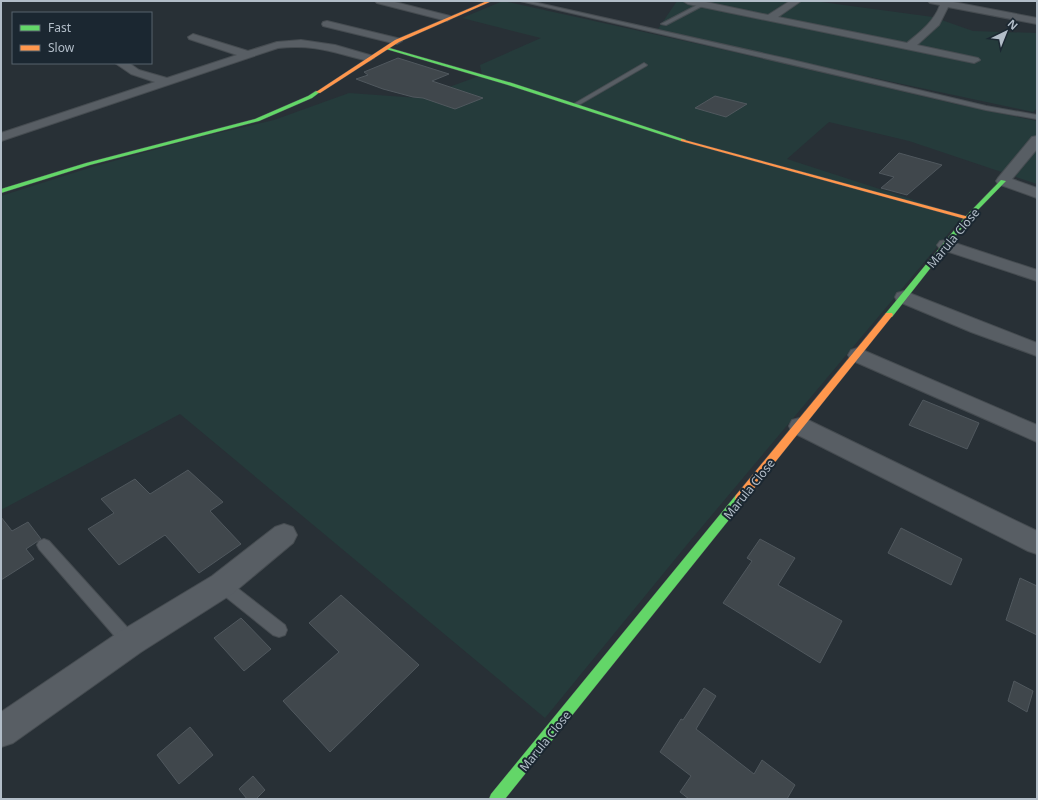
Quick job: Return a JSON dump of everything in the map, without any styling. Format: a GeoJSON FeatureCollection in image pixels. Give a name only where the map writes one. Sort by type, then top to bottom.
{"type":"FeatureCollection","features":[{"type":"Feature","properties":{"kind":"street"},"geometry":{"type":"LineString","coordinates":[[380,1],[447,18]]}},
{"type":"Feature","properties":{"kind":"street"},"geometry":{"type":"LineString","coordinates":[[1,191],[88,164],[257,120],[310,97],[397,41],[447,18],[490,1]]}},
{"type":"Feature","properties":{"kind":"street"},"geometry":{"type":"LineString","coordinates":[[769,18],[796,1]]}},
{"type":"Feature","properties":{"kind":"street"},"geometry":{"type":"LineString","coordinates":[[933,1],[1037,21]]}},
{"type":"Feature","properties":{"kind":"street"},"geometry":{"type":"LineString","coordinates":[[695,2],[974,60]]}},
{"type":"Feature","properties":{"kind":"street"},"geometry":{"type":"LineString","coordinates":[[909,47],[935,24],[942,14],[945,3]]}},
{"type":"Feature","properties":{"kind":"street"},"geometry":{"type":"LineString","coordinates":[[327,24],[397,41]]}},
{"type":"Feature","properties":{"kind":"street"},"geometry":{"type":"LineString","coordinates":[[193,37],[248,55]]}},
{"type":"Feature","properties":{"kind":"street"},"geometry":{"type":"LineString","coordinates":[[1,137],[277,45],[295,42],[310,43],[340,48],[369,58]]}},
{"type":"Feature","properties":{"kind":"street"},"geometry":{"type":"LineString","coordinates":[[388,48],[510,84],[675,138],[967,218]]}},
{"type":"Feature","properties":{"kind":"street"},"geometry":{"type":"LineString","coordinates":[[123,64],[135,72],[167,82]]}},
{"type":"Feature","properties":{"kind":"street","name":"Marula Close"},"geometry":{"type":"LineString","coordinates":[[496,799],[858,355],[967,218],[1003,181],[1037,140]]}},
{"type":"Feature","properties":{"kind":"street"},"geometry":{"type":"LineString","coordinates":[[1003,181],[1037,193]]}},
{"type":"Feature","properties":{"kind":"street"},"geometry":{"type":"LineString","coordinates":[[946,245],[1037,276]]}},
{"type":"Feature","properties":{"kind":"street"},"geometry":{"type":"LineString","coordinates":[[904,297],[1037,350]]}},
{"type":"Feature","properties":{"kind":"street"},"geometry":{"type":"LineString","coordinates":[[858,355],[1037,434]]}},
{"type":"Feature","properties":{"kind":"street"},"geometry":{"type":"LineString","coordinates":[[800,426],[1037,543]]}},
{"type":"Feature","properties":{"kind":"street"},"geometry":{"type":"LineString","coordinates":[[1,730],[130,642],[222,585],[284,535]]}},
{"type":"Feature","properties":{"kind":"lane"},"geometry":{"type":"LineString","coordinates":[[522,1],[788,61],[986,108],[1037,118]]}},
{"type":"Feature","properties":{"kind":"lane"},"geometry":{"type":"LineString","coordinates":[[680,9],[695,2]]}},
{"type":"Feature","properties":{"kind":"lane"},"geometry":{"type":"LineString","coordinates":[[664,24],[695,2]]}},
{"type":"Feature","properties":{"kind":"lane"},"geometry":{"type":"LineString","coordinates":[[575,105],[644,65]]}},
{"type":"Feature","properties":{"kind":"lane"},"geometry":{"type":"LineString","coordinates":[[44,546],[130,642]]}},
{"type":"Feature","properties":{"kind":"lane"},"geometry":{"type":"LineString","coordinates":[[222,585],[279,630]]}},
{"type":"Feature","properties":{"kind":"green space"},"geometry":{"type":"Polygon","coordinates":[[[503,1],[721,49],[960,105],[1037,121],[1037,184],[909,141],[829,122],[787,159],[963,216],[690,541],[545,718],[180,414],[1,510],[1,196],[92,167],[197,138],[274,120],[349,93],[419,98],[482,75],[480,65],[541,38],[462,18],[503,1]]]}},
{"type":"Feature","properties":{"kind":"green space"},"geometry":{"type":"Polygon","coordinates":[[[677,1],[814,1],[933,17],[973,31],[1037,33],[1037,108],[1033,112],[832,69],[658,29],[677,1]]]}},
{"type":"Feature","properties":{"kind":"building"},"geometry":{"type":"Polygon","coordinates":[[[398,58],[449,74],[432,81],[483,98],[455,109],[423,98],[413,97],[383,89],[356,79],[368,75],[364,72],[398,58]]]}},
{"type":"Feature","properties":{"kind":"building"},"geometry":{"type":"Polygon","coordinates":[[[715,96],[747,104],[726,117],[695,108],[715,96]]]}},
{"type":"Feature","properties":{"kind":"building"},"geometry":{"type":"Polygon","coordinates":[[[899,153],[942,165],[907,195],[881,188],[894,177],[879,173],[899,153]]]}},
{"type":"Feature","properties":{"kind":"building"},"geometry":{"type":"Polygon","coordinates":[[[923,400],[979,423],[967,449],[909,425],[923,400]]]}},
{"type":"Feature","properties":{"kind":"building"},"geometry":{"type":"Polygon","coordinates":[[[188,470],[223,502],[210,511],[241,544],[199,573],[165,535],[119,565],[88,529],[114,513],[101,499],[135,479],[150,494],[188,470]]]}},
{"type":"Feature","properties":{"kind":"building"},"geometry":{"type":"Polygon","coordinates":[[[1,517],[12,531],[28,522],[41,539],[26,549],[34,559],[1,580],[1,517]]]}},
{"type":"Feature","properties":{"kind":"building"},"geometry":{"type":"Polygon","coordinates":[[[901,528],[962,559],[951,585],[888,553],[901,528]]]}},
{"type":"Feature","properties":{"kind":"building"},"geometry":{"type":"Polygon","coordinates":[[[760,539],[795,558],[778,585],[842,621],[820,663],[723,603],[752,561],[747,558],[760,539]]]}},
{"type":"Feature","properties":{"kind":"building"},"geometry":{"type":"Polygon","coordinates":[[[1020,578],[1037,586],[1037,635],[1006,620],[1020,578]]]}},
{"type":"Feature","properties":{"kind":"building"},"geometry":{"type":"Polygon","coordinates":[[[341,595],[419,665],[330,752],[283,701],[339,652],[309,623],[341,595]]]}},
{"type":"Feature","properties":{"kind":"building"},"geometry":{"type":"Polygon","coordinates":[[[241,618],[271,649],[244,671],[214,638],[241,618]]]}},
{"type":"Feature","properties":{"kind":"building"},"geometry":{"type":"Polygon","coordinates":[[[1014,681],[1033,691],[1027,712],[1008,701],[1014,681]]]}},
{"type":"Feature","properties":{"kind":"building"},"geometry":{"type":"Polygon","coordinates":[[[704,688],[716,696],[696,729],[754,774],[762,760],[795,785],[787,799],[689,799],[680,792],[691,776],[660,752],[681,719],[683,720],[704,688]]]}},
{"type":"Feature","properties":{"kind":"building"},"geometry":{"type":"Polygon","coordinates":[[[190,727],[213,755],[179,784],[157,755],[190,727]]]}},
{"type":"Feature","properties":{"kind":"building"},"geometry":{"type":"Polygon","coordinates":[[[253,776],[265,790],[256,799],[247,799],[239,789],[253,776]]]}},
{"type":"Feature","properties":{"kind":"traffic: fast"},"geometry":{"type":"LineString","coordinates":[[388,48],[510,84],[683,140]]}},
{"type":"Feature","properties":{"kind":"traffic: fast"},"geometry":{"type":"LineString","coordinates":[[1,191],[88,164],[257,120],[310,97],[318,92]]}},
{"type":"Feature","properties":{"kind":"traffic: fast"},"geometry":{"type":"LineString","coordinates":[[889,315],[967,218],[1003,181]]}},
{"type":"Feature","properties":{"kind":"traffic: fast"},"geometry":{"type":"LineString","coordinates":[[496,799],[740,498]]}},
{"type":"Feature","properties":{"kind":"traffic: slow"},"geometry":{"type":"LineString","coordinates":[[318,92],[397,41],[490,1]]}},
{"type":"Feature","properties":{"kind":"traffic: slow"},"geometry":{"type":"LineString","coordinates":[[683,140],[967,218]]}},
{"type":"Feature","properties":{"kind":"traffic: slow"},"geometry":{"type":"LineString","coordinates":[[740,498],[889,315]]}}]}
